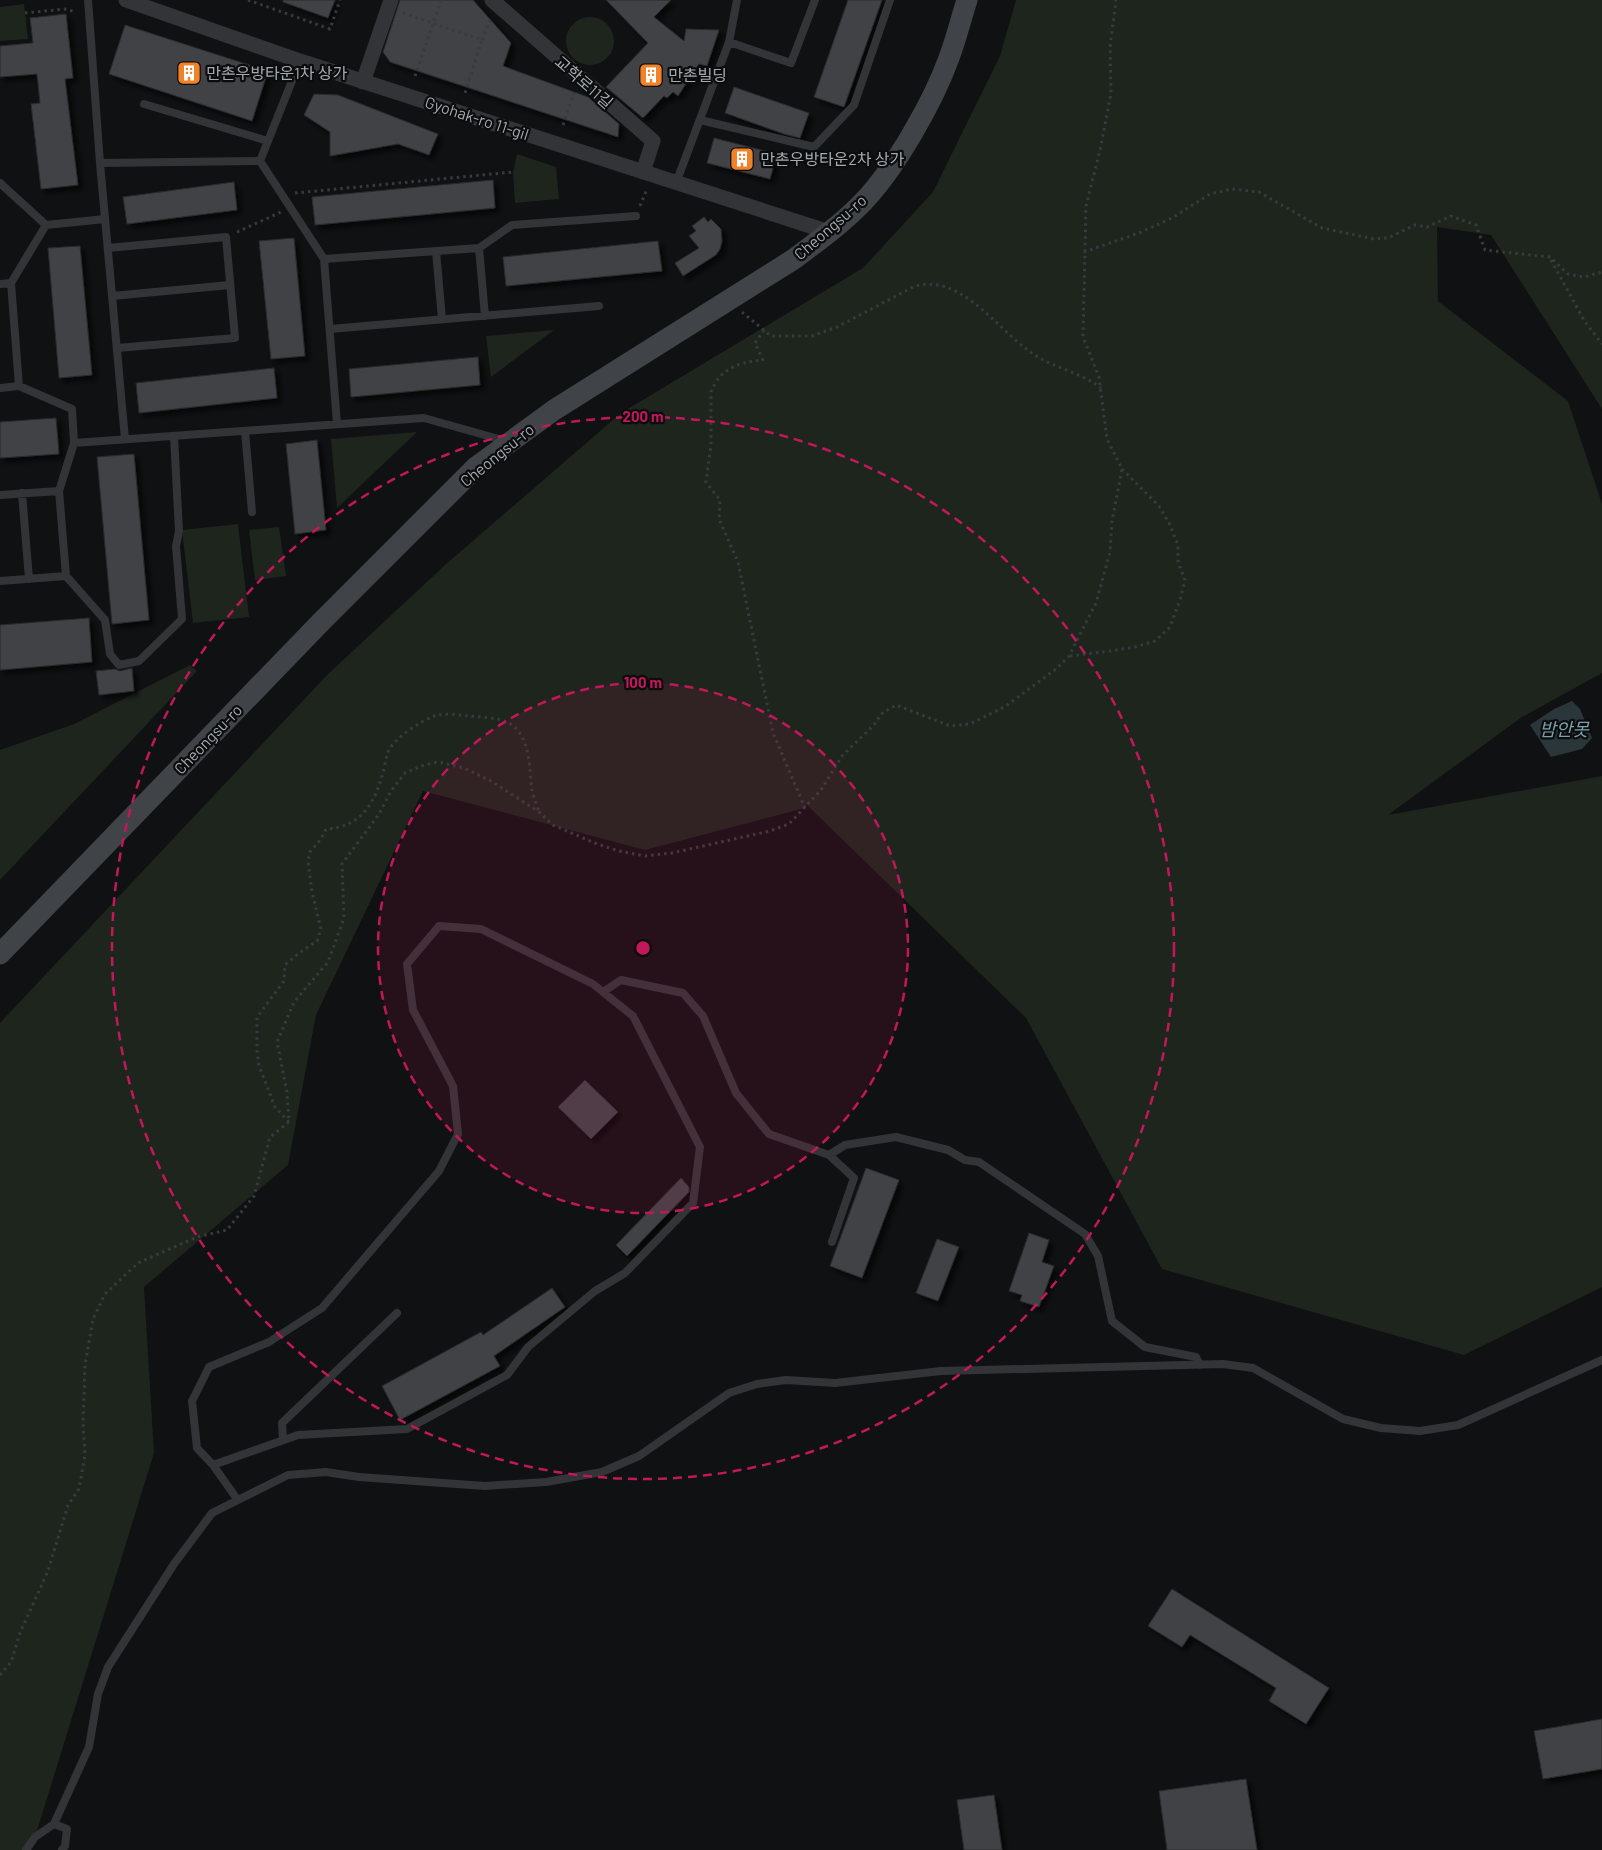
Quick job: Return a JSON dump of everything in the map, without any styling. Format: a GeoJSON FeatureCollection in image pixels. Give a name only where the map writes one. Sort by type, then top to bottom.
{"type":"FeatureCollection","features":[{"type":"Feature","properties":{"kind":"main road","name":"Cheongsu-ro"},"geometry":{"type":"LineString","coordinates":[[0,954],[321,622],[476,467],[554,410],[794,259],[829,232],[864,201],[892,164],[930,101],[949,59],[967,0]]}},
{"type":"Feature","properties":{"kind":"street","name":"Gyohak-ro 11-gil"},"geometry":{"type":"LineString","coordinates":[[126,0],[646,179],[676,182],[829,232]]}},
{"type":"Feature","properties":{"kind":"street","name":"교학로11길"},"geometry":{"type":"LineString","coordinates":[[494,2],[653,141],[646,179]]}},
{"type":"Feature","properties":{"kind":"street"},"geometry":{"type":"LineString","coordinates":[[364,82],[390,4]]}},
{"type":"Feature","properties":{"kind":"lane"},"geometry":{"type":"LineString","coordinates":[[88,0],[100,164],[125,439]]}},
{"type":"Feature","properties":{"kind":"lane"},"geometry":{"type":"LineString","coordinates":[[676,182],[729,42],[737,0]]}},
{"type":"Feature","properties":{"kind":"lane"},"geometry":{"type":"LineString","coordinates":[[729,42],[791,63],[815,0]]}},
{"type":"Feature","properties":{"kind":"lane"},"geometry":{"type":"LineString","coordinates":[[700,120],[814,146],[854,104],[890,0]]}},
{"type":"Feature","properties":{"kind":"lane"},"geometry":{"type":"LineString","coordinates":[[260,161],[300,61]]}},
{"type":"Feature","properties":{"kind":"lane"},"geometry":{"type":"LineString","coordinates":[[144,104],[268,141]]}},
{"type":"Feature","properties":{"kind":"lane"},"geometry":{"type":"LineString","coordinates":[[100,164],[260,161]]}},
{"type":"Feature","properties":{"kind":"lane"},"geometry":{"type":"LineString","coordinates":[[260,161],[324,258],[337,424]]}},
{"type":"Feature","properties":{"kind":"lane"},"geometry":{"type":"LineString","coordinates":[[0,184],[46,225],[105,219]]}},
{"type":"Feature","properties":{"kind":"lane"},"geometry":{"type":"LineString","coordinates":[[324,258],[479,248],[512,225],[636,216]]}},
{"type":"Feature","properties":{"kind":"lane"},"geometry":{"type":"LineString","coordinates":[[19,386],[11,283],[46,225]]}},
{"type":"Feature","properties":{"kind":"lane"},"geometry":{"type":"LineString","coordinates":[[108,248],[226,238],[234,338],[117,348]]}},
{"type":"Feature","properties":{"kind":"lane"},"geometry":{"type":"LineString","coordinates":[[479,248],[485,316]]}},
{"type":"Feature","properties":{"kind":"lane"},"geometry":{"type":"LineString","coordinates":[[436,251],[442,319]]}},
{"type":"Feature","properties":{"kind":"lane"},"geometry":{"type":"LineString","coordinates":[[0,284],[11,283]]}},
{"type":"Feature","properties":{"kind":"lane"},"geometry":{"type":"LineString","coordinates":[[112,296],[230,285]]}},
{"type":"Feature","properties":{"kind":"lane"},"geometry":{"type":"LineString","coordinates":[[330,329],[599,306]]}},
{"type":"Feature","properties":{"kind":"lane"},"geometry":{"type":"LineString","coordinates":[[0,388],[19,386],[72,409],[74,443],[59,490],[66,576],[105,620],[110,654],[119,665],[139,660],[182,619],[176,546],[179,531],[174,436]]}},
{"type":"Feature","properties":{"kind":"lane"},"geometry":{"type":"LineString","coordinates":[[74,443],[424,418],[510,442]]}},
{"type":"Feature","properties":{"kind":"lane"},"geometry":{"type":"LineString","coordinates":[[244,431],[252,512]]}},
{"type":"Feature","properties":{"kind":"lane"},"geometry":{"type":"LineString","coordinates":[[0,495],[59,490]]}},
{"type":"Feature","properties":{"kind":"lane"},"geometry":{"type":"LineString","coordinates":[[22,493],[29,579]]}},
{"type":"Feature","properties":{"kind":"lane"},"geometry":{"type":"LineString","coordinates":[[0,581],[66,576]]}},
{"type":"Feature","properties":{"kind":"lane"},"geometry":{"type":"LineString","coordinates":[[213,1465],[298,1435],[407,1429],[507,1375],[528,1348],[595,1291],[625,1272],[693,1204],[700,1147],[633,1016],[593,984],[481,929],[440,926],[407,964],[413,1010],[453,1086],[458,1134],[439,1171],[322,1308],[269,1342],[209,1367],[192,1401],[197,1448],[213,1465],[237,1499]]}},
{"type":"Feature","properties":{"kind":"lane"},"geometry":{"type":"LineString","coordinates":[[603,992],[621,980],[683,993],[703,1016],[736,1093],[768,1134],[829,1155],[854,1178],[832,1242]]}},
{"type":"Feature","properties":{"kind":"lane"},"geometry":{"type":"LineString","coordinates":[[829,1155],[845,1146],[896,1137],[948,1150],[965,1160],[979,1162],[1085,1234],[1098,1256],[1112,1321],[1145,1347],[1196,1357],[1200,1364]]}},
{"type":"Feature","properties":{"kind":"lane"},"geometry":{"type":"LineString","coordinates":[[283,1440],[282,1423],[397,1314]]}},
{"type":"Feature","properties":{"kind":"lane"},"geometry":{"type":"LineString","coordinates":[[26,1850],[35,1837],[54,1824],[89,1747],[98,1694],[108,1667],[174,1564],[212,1513],[288,1474],[326,1472],[485,1486],[546,1482],[602,1472],[639,1456],[729,1393],[757,1384],[786,1380],[835,1383],[941,1372],[1223,1364],[1253,1368],[1343,1419],[1380,1428],[1420,1431],[1458,1425],[1602,1360]]}},
{"type":"Feature","properties":{"kind":"lane"},"geometry":{"type":"LineString","coordinates":[[54,1824],[67,1829],[65,1846],[62,1850]]}},
{"type":"Feature","properties":{"kind":"path"},"geometry":{"type":"LineString","coordinates":[[248,0],[330,28],[340,0]]}},
{"type":"Feature","properties":{"kind":"path"},"geometry":{"type":"LineString","coordinates":[[415,76],[441,0]]}},
{"type":"Feature","properties":{"kind":"path"},"geometry":{"type":"LineString","coordinates":[[1069,656],[1135,647],[1155,641],[1170,627],[1185,580],[1178,562],[1178,545],[1169,523],[1159,506],[1122,469],[1107,439],[1099,377],[1083,338],[1086,206],[1101,146],[1111,93],[1110,47],[1116,0]]}},
{"type":"Feature","properties":{"kind":"path"},"geometry":{"type":"LineString","coordinates":[[465,93],[494,2]]}},
{"type":"Feature","properties":{"kind":"path"},"geometry":{"type":"LineString","coordinates":[[390,4],[433,24],[482,40]]}},
{"type":"Feature","properties":{"kind":"path"},"geometry":{"type":"LineString","coordinates":[[25,13],[66,9],[76,12]]}},
{"type":"Feature","properties":{"kind":"path"},"geometry":{"type":"LineString","coordinates":[[563,126],[579,78]]}},
{"type":"Feature","properties":{"kind":"path"},"geometry":{"type":"LineString","coordinates":[[282,194],[512,172]]}},
{"type":"Feature","properties":{"kind":"path"},"geometry":{"type":"LineString","coordinates":[[636,216],[646,179]]}},
{"type":"Feature","properties":{"kind":"path"},"geometry":{"type":"LineString","coordinates":[[1084,252],[1139,233],[1172,218],[1210,194],[1232,190],[1259,192],[1322,228],[1374,240],[1388,238],[1415,225],[1428,226],[1451,216],[1476,224],[1485,250],[1550,257],[1568,274],[1584,277],[1602,272]]}},
{"type":"Feature","properties":{"kind":"path"},"geometry":{"type":"LineString","coordinates":[[226,238],[290,207]]}},
{"type":"Feature","properties":{"kind":"path"},"geometry":{"type":"LineString","coordinates":[[1550,257],[1585,322],[1602,344]]}},
{"type":"Feature","properties":{"kind":"path"},"geometry":{"type":"LineString","coordinates":[[728,301],[771,336],[820,334],[912,287],[923,283],[933,284],[954,291],[975,302],[1037,356],[1091,380],[1101,388]]}},
{"type":"Feature","properties":{"kind":"path"},"geometry":{"type":"LineString","coordinates":[[764,330],[754,342],[763,360],[744,361],[735,365],[714,385],[711,392],[711,445],[706,482],[720,500],[719,520],[738,562],[773,733],[805,808]]}},
{"type":"Feature","properties":{"kind":"path"},"geometry":{"type":"LineString","coordinates":[[289,1122],[277,1042],[294,1002],[328,962],[332,953],[344,918],[342,864],[379,814],[391,791],[404,773],[438,762],[464,768],[491,781],[539,812],[553,825],[597,844],[619,851],[646,856],[672,853],[770,831],[789,824],[821,790],[842,756],[874,725],[881,714],[896,705],[950,726],[970,724],[1006,706],[1056,669],[1069,656],[1096,603],[1110,552],[1112,521],[1122,469]]}},
{"type":"Feature","properties":{"kind":"path"},"geometry":{"type":"LineString","coordinates":[[289,1122],[275,1107],[259,1066],[257,1017],[284,981],[285,965],[298,953],[317,941],[321,929],[312,892],[308,862],[310,852],[321,839],[326,829],[340,828],[362,816],[370,806],[382,777],[390,749],[402,736],[437,715],[462,715],[509,723],[519,732],[526,749],[531,771],[532,790],[539,812]]}},
{"type":"Feature","properties":{"kind":"path"},"geometry":{"type":"LineString","coordinates":[[0,1675],[11,1662],[20,1633],[48,1571],[68,1505],[79,1489],[85,1456],[83,1423],[85,1365],[94,1319],[105,1294],[138,1263],[197,1238],[227,1230],[254,1196],[270,1137],[289,1122]]}},
{"type":"Feature","properties":{"kind":"shaded area"},"geometry":{"type":"Polygon","coordinates":[[[1016,0],[1602,0],[1602,409],[1491,235],[1437,227],[1438,301],[1568,401],[1602,504],[1602,673],[1522,717],[1388,815],[1602,776],[1602,1287],[1464,1355],[1162,1269],[1026,1018],[807,805],[805,808],[645,850],[423,791],[316,1015],[288,1165],[144,1287],[154,1453],[31,1850],[0,1850],[0,1023],[327,675],[445,565],[621,413],[863,268],[933,192],[1000,56],[1016,0]]]}},
{"type":"Feature","properties":{"kind":"shaded area"},"geometry":{"type":"Polygon","coordinates":[[[24,4],[28,39],[0,41],[0,7],[24,4]]]}},
{"type":"Feature","properties":{"kind":"shaded area"},"geometry":{"type":"Polygon","coordinates":[[[590,17],[599,19],[607,24],[612,32],[614,41],[612,50],[607,58],[599,63],[590,65],[581,63],[573,58],[568,50],[566,41],[568,32],[573,24],[581,19],[590,17]]]}},
{"type":"Feature","properties":{"kind":"shaded area"},"geometry":{"type":"Polygon","coordinates":[[[517,154],[556,167],[559,199],[515,203],[513,172],[517,154]]]}},
{"type":"Feature","properties":{"kind":"shaded area"},"geometry":{"type":"Polygon","coordinates":[[[554,330],[491,377],[486,336],[554,330]]]}},
{"type":"Feature","properties":{"kind":"shaded area"},"geometry":{"type":"Polygon","coordinates":[[[417,432],[337,508],[331,439],[417,432]]]}},
{"type":"Feature","properties":{"kind":"shaded area"},"geometry":{"type":"Polygon","coordinates":[[[238,524],[249,617],[193,623],[182,530],[238,524]]]}},
{"type":"Feature","properties":{"kind":"shaded area"},"geometry":{"type":"Polygon","coordinates":[[[279,527],[286,576],[255,580],[249,530],[279,527]]]}},
{"type":"Feature","properties":{"kind":"shaded area"},"geometry":{"type":"Polygon","coordinates":[[[190,665],[197,671],[0,880],[0,750],[74,724],[190,665]]]}},
{"type":"Feature","properties":{"kind":"water","name":"밤안못"},"geometry":{"type":"Polygon","coordinates":[[[1572,701],[1580,709],[1592,738],[1582,749],[1551,757],[1530,725],[1554,709],[1572,701]]]}},
{"type":"Feature","properties":{"kind":"building"},"geometry":{"type":"Polygon","coordinates":[[[283,0],[335,0],[328,18],[283,2],[283,0]]]}},
{"type":"Feature","properties":{"kind":"building"},"geometry":{"type":"Polygon","coordinates":[[[400,0],[473,0],[511,43],[503,66],[588,97],[619,124],[618,137],[390,62],[383,52],[400,0]]]}},
{"type":"Feature","properties":{"kind":"building"},"geometry":{"type":"Polygon","coordinates":[[[606,0],[671,0],[654,17],[684,41],[686,29],[719,30],[707,66],[699,64],[678,96],[673,92],[667,98],[664,96],[643,118],[606,87],[648,43],[606,0]]]}},
{"type":"Feature","properties":{"kind":"building"},"geometry":{"type":"Polygon","coordinates":[[[848,0],[882,0],[844,107],[814,97],[848,0]]]}},
{"type":"Feature","properties":{"kind":"building"},"geometry":{"type":"Polygon","coordinates":[[[66,14],[73,78],[65,79],[78,185],[41,189],[31,104],[40,103],[37,74],[0,77],[0,46],[33,43],[30,18],[66,14]]]}},
{"type":"Feature","properties":{"kind":"building","name":"만촌우방타운1차 상가"},"geometry":{"type":"Polygon","coordinates":[[[125,25],[268,71],[252,121],[109,74],[125,25]]]}},
{"type":"Feature","properties":{"kind":"building"},"geometry":{"type":"Polygon","coordinates":[[[734,87],[809,113],[800,138],[725,113],[734,87]]]}},
{"type":"Feature","properties":{"kind":"building","name":"만촌우방타운1차 상가"},"geometry":{"type":"Polygon","coordinates":[[[314,94],[338,95],[438,134],[429,155],[398,144],[330,156],[330,132],[304,115],[314,94]]]}},
{"type":"Feature","properties":{"kind":"building","name":"만촌우방타운2차 상가"},"geometry":{"type":"Polygon","coordinates":[[[714,138],[777,154],[770,179],[707,163],[714,138]]]}},
{"type":"Feature","properties":{"kind":"building"},"geometry":{"type":"Polygon","coordinates":[[[493,180],[495,208],[315,225],[312,197],[493,180]]]}},
{"type":"Feature","properties":{"kind":"building"},"geometry":{"type":"Polygon","coordinates":[[[234,182],[237,210],[127,224],[123,197],[234,182]]]}},
{"type":"Feature","properties":{"kind":"building"},"geometry":{"type":"Polygon","coordinates":[[[704,217],[708,222],[711,219],[721,229],[722,241],[720,249],[716,255],[683,276],[675,263],[699,248],[689,236],[696,231],[692,226],[704,217]]]}},
{"type":"Feature","properties":{"kind":"building"},"geometry":{"type":"Polygon","coordinates":[[[294,238],[305,356],[271,359],[259,241],[294,238]]]}},
{"type":"Feature","properties":{"kind":"building"},"geometry":{"type":"Polygon","coordinates":[[[658,241],[662,271],[506,286],[503,257],[658,241]]]}},
{"type":"Feature","properties":{"kind":"building"},"geometry":{"type":"Polygon","coordinates":[[[80,246],[92,375],[59,378],[48,248],[80,246]]]}},
{"type":"Feature","properties":{"kind":"building"},"geometry":{"type":"Polygon","coordinates":[[[478,357],[480,385],[351,397],[349,369],[478,357]]]}},
{"type":"Feature","properties":{"kind":"building"},"geometry":{"type":"Polygon","coordinates":[[[274,368],[277,398],[139,413],[136,383],[274,368]]]}},
{"type":"Feature","properties":{"kind":"building"},"geometry":{"type":"Polygon","coordinates":[[[56,418],[59,454],[0,458],[0,422],[56,418]]]}},
{"type":"Feature","properties":{"kind":"building"},"geometry":{"type":"Polygon","coordinates":[[[317,440],[326,530],[295,534],[286,444],[317,440]]]}},
{"type":"Feature","properties":{"kind":"building"},"geometry":{"type":"Polygon","coordinates":[[[134,454],[149,620],[112,624],[97,457],[134,454]]]}},
{"type":"Feature","properties":{"kind":"building"},"geometry":{"type":"Polygon","coordinates":[[[89,618],[92,662],[0,670],[0,625],[89,618]]]}},
{"type":"Feature","properties":{"kind":"building"},"geometry":{"type":"Polygon","coordinates":[[[132,668],[134,691],[99,695],[96,671],[115,669],[120,671],[132,668]]]}},
{"type":"Feature","properties":{"kind":"building"},"geometry":{"type":"Polygon","coordinates":[[[585,1080],[618,1112],[591,1139],[558,1107],[585,1080]]]}},
{"type":"Feature","properties":{"kind":"building"},"geometry":{"type":"Polygon","coordinates":[[[866,1168],[899,1180],[862,1278],[830,1266],[866,1168]]]}},
{"type":"Feature","properties":{"kind":"building"},"geometry":{"type":"Polygon","coordinates":[[[681,1178],[689,1187],[689,1192],[627,1256],[616,1245],[681,1178]]]}},
{"type":"Feature","properties":{"kind":"building"},"geometry":{"type":"Polygon","coordinates":[[[1029,1233],[1049,1240],[1042,1262],[1054,1266],[1039,1307],[1020,1301],[1022,1295],[1009,1291],[1029,1233]]]}},
{"type":"Feature","properties":{"kind":"building"},"geometry":{"type":"Polygon","coordinates":[[[937,1239],[959,1247],[938,1301],[916,1293],[937,1239]]]}},
{"type":"Feature","properties":{"kind":"building"},"geometry":{"type":"Polygon","coordinates":[[[552,1288],[565,1307],[494,1356],[500,1366],[400,1420],[382,1386],[481,1332],[483,1335],[552,1288]]]}},
{"type":"Feature","properties":{"kind":"building"},"geometry":{"type":"Polygon","coordinates":[[[1172,1589],[1329,1688],[1306,1724],[1269,1701],[1276,1688],[1190,1635],[1182,1647],[1148,1626],[1172,1589]]]}},
{"type":"Feature","properties":{"kind":"building"},"geometry":{"type":"Polygon","coordinates":[[[1602,1719],[1602,1769],[1543,1779],[1534,1731],[1602,1719]]]}},
{"type":"Feature","properties":{"kind":"building"},"geometry":{"type":"Polygon","coordinates":[[[1246,1779],[1257,1850],[1167,1850],[1159,1791],[1246,1779]]]}},
{"type":"Feature","properties":{"kind":"building"},"geometry":{"type":"Polygon","coordinates":[[[994,1795],[1002,1850],[964,1850],[957,1800],[994,1795]]]}},
{"type":"Feature","properties":{"kind":"place","name":"만촌우방타운1차 상가"},"geometry":{"type":"Point","coordinates":[189,73]}},
{"type":"Feature","properties":{"kind":"place","name":"만촌빌딩"},"geometry":{"type":"Point","coordinates":[651,75]}},
{"type":"Feature","properties":{"kind":"place","name":"만촌우방타운2차 상가"},"geometry":{"type":"Point","coordinates":[742,159]}}]}
